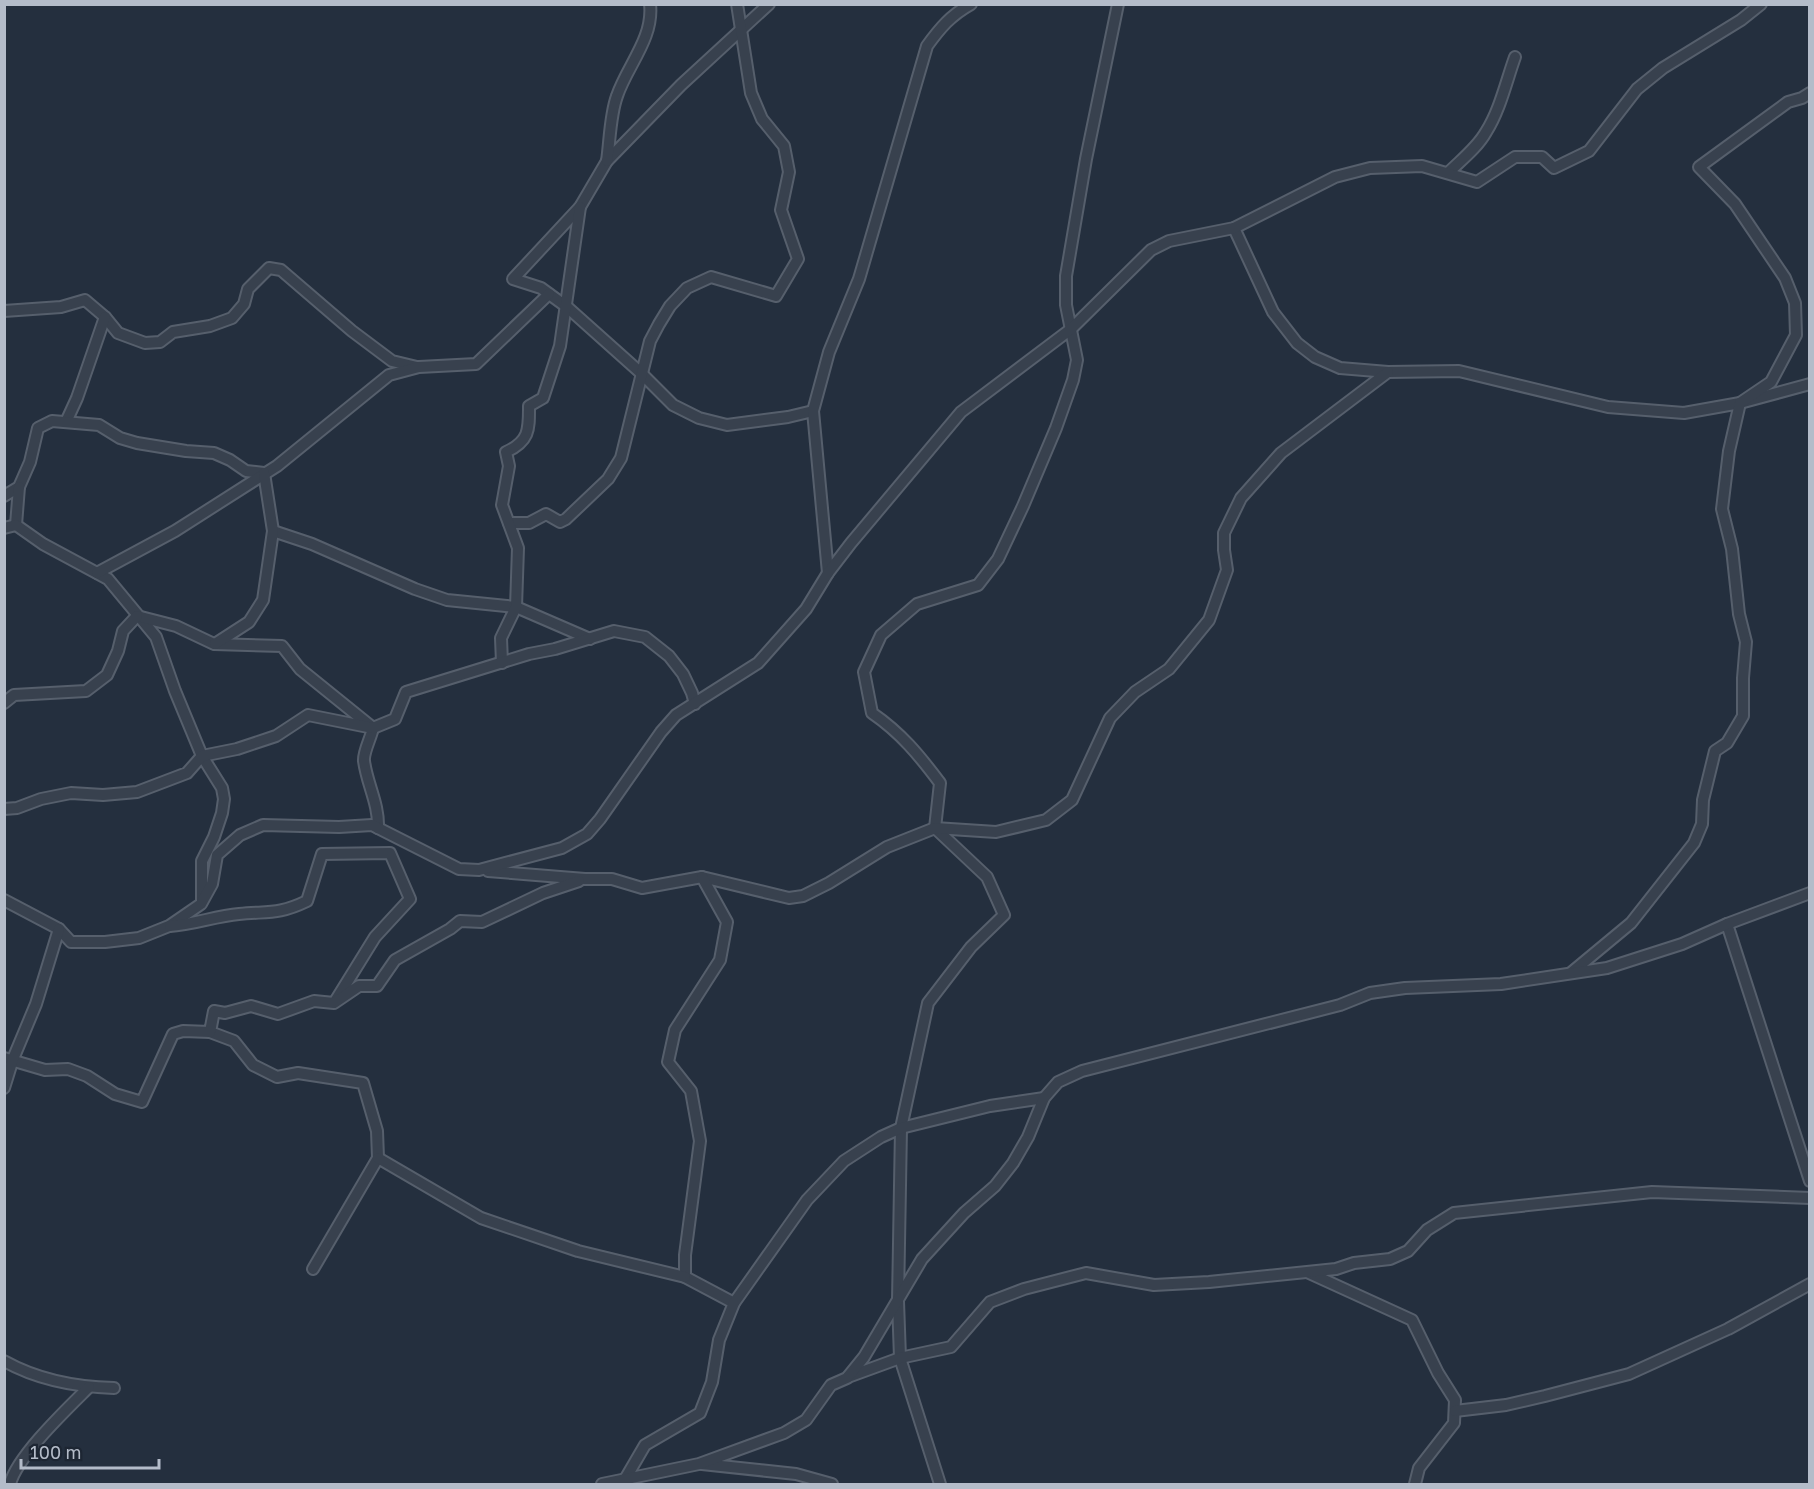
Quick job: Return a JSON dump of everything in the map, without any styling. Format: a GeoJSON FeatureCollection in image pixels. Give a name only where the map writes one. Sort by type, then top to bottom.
{"type":"FeatureCollection","features":[{"type":"Feature","properties":{"kind":"street"},"geometry":{"type":"LineString","coordinates":[[607,161],[616,98],[629,68],[644,43],[651,11],[650,4]]}},
{"type":"Feature","properties":{"kind":"street"},"geometry":{"type":"LineString","coordinates":[[509,523],[529,523],[546,514],[560,522],[608,479],[621,458],[651,341],[670,306],[687,288],[711,277],[776,296],[798,259],[781,210],[789,172],[784,146],[762,119],[751,93],[737,4]]}},
{"type":"Feature","properties":{"kind":"street"},"geometry":{"type":"LineString","coordinates":[[769,4],[681,85],[607,161],[580,207],[513,279],[541,288],[567,307],[673,405],[699,418],[727,425],[788,417],[813,411]]}},
{"type":"Feature","properties":{"kind":"street"},"geometry":{"type":"LineString","coordinates":[[828,573],[813,411],[830,352],[859,279],[927,46],[942,25],[971,4]]}},
{"type":"Feature","properties":{"kind":"street"},"geometry":{"type":"LineString","coordinates":[[935,828],[940,783],[915,749],[872,713],[864,672],[881,635],[917,604],[978,585],[998,559],[1056,428],[1073,380],[1077,360],[1066,305],[1066,276],[1086,159],[1118,4]]}},
{"type":"Feature","properties":{"kind":"street"},"geometry":{"type":"LineString","coordinates":[[479,870],[562,848],[586,834],[600,819],[661,732],[676,715],[758,663],[806,609],[828,573],[961,412],[1071,329],[1151,250],[1169,241],[1234,228],[1335,177],[1370,168],[1422,166],[1477,182],[1515,157],[1542,157],[1554,168],[1589,152],[1637,89],[1663,68],[1741,20],[1761,4]]}},
{"type":"Feature","properties":{"kind":"street"},"geometry":{"type":"LineString","coordinates":[[1448,173],[1470,153],[1486,132],[1495,114],[1515,57]]}},
{"type":"Feature","properties":{"kind":"street"},"geometry":{"type":"LineString","coordinates":[[1570,973],[1631,923],[1694,843],[1702,824],[1702,800],[1715,751],[1727,743],[1743,716],[1746,642],[1739,614],[1732,549],[1722,509],[1729,451],[1740,403],[1771,382],[1796,335],[1795,303],[1785,278],[1736,204],[1699,167],[1788,102],[1802,98],[1809,93]]}},
{"type":"Feature","properties":{"kind":"street"},"geometry":{"type":"LineString","coordinates":[[502,663],[501,638],[516,607],[518,549],[502,505],[509,466],[507,452],[518,447],[528,431],[529,406],[543,398],[560,346],[580,207]]}},
{"type":"Feature","properties":{"kind":"street"},"geometry":{"type":"LineString","coordinates":[[1234,228],[1273,312],[1297,343],[1315,357],[1340,368],[1388,372],[1458,371],[1608,407],[1684,412],[1740,403],[1809,384]]}},
{"type":"Feature","properties":{"kind":"street"},"geometry":{"type":"LineString","coordinates":[[4,311],[61,308],[85,300],[105,317],[118,333],[145,343],[160,342],[173,332],[210,326],[232,318],[244,304],[248,289],[269,268],[281,270],[352,331],[392,361],[419,367]]}},
{"type":"Feature","properties":{"kind":"street"},"geometry":{"type":"LineString","coordinates":[[97,573],[175,531],[264,473],[303,446],[389,375],[419,367],[476,364],[549,294]]}},
{"type":"Feature","properties":{"kind":"street"},"geometry":{"type":"LineString","coordinates":[[66,422],[77,398],[105,317]]}},
{"type":"Feature","properties":{"kind":"street"},"geometry":{"type":"LineString","coordinates":[[4,900],[59,929],[71,942],[105,942],[139,938],[169,926],[201,904],[212,884],[217,855],[240,835],[263,825],[339,827],[372,825],[459,869],[612,879],[642,888],[702,877],[789,898],[802,896],[829,883],[887,847],[935,828],[996,832],[1046,820],[1072,800],[1110,718],[1135,692],[1169,669],[1209,620],[1227,570],[1224,533],[1241,498],[1281,453],[1388,372]]}},
{"type":"Feature","properties":{"kind":"street"},"geometry":{"type":"LineString","coordinates":[[16,525],[19,487],[30,462],[38,428],[52,421],[99,424],[120,438],[186,451],[214,453],[246,471],[264,473]]}},
{"type":"Feature","properties":{"kind":"street"},"geometry":{"type":"LineString","coordinates":[[214,644],[249,622],[263,600],[273,531],[264,473]]}},
{"type":"Feature","properties":{"kind":"street"},"geometry":{"type":"LineString","coordinates":[[4,496],[19,487]]}},
{"type":"Feature","properties":{"kind":"street"},"geometry":{"type":"LineString","coordinates":[[4,528],[16,525],[43,544],[108,579],[156,637],[174,691],[202,756],[222,788],[224,800],[222,813],[214,837],[202,861],[201,904]]}},
{"type":"Feature","properties":{"kind":"street"},"geometry":{"type":"LineString","coordinates":[[273,531],[312,544],[414,589],[447,600],[516,607],[590,639]]}},
{"type":"Feature","properties":{"kind":"street"},"geometry":{"type":"LineString","coordinates":[[137,616],[176,626],[214,644],[282,646],[300,669],[374,728]]}},
{"type":"Feature","properties":{"kind":"street"},"geometry":{"type":"LineString","coordinates":[[4,703],[14,695],[86,692],[107,675],[118,651],[123,631],[137,616]]}},
{"type":"Feature","properties":{"kind":"street"},"geometry":{"type":"LineString","coordinates":[[4,809],[17,807],[40,798],[71,793],[103,795],[138,792],[187,773],[202,756],[237,749],[276,736],[308,716],[374,728],[395,719],[406,692],[529,654],[614,631],[645,637],[669,656],[682,674],[695,704]]}},
{"type":"Feature","properties":{"kind":"street"},"geometry":{"type":"LineString","coordinates":[[374,728],[363,758],[374,798],[378,828]]}},
{"type":"Feature","properties":{"kind":"street"},"geometry":{"type":"LineString","coordinates":[[935,828],[987,877],[1004,915],[971,947],[928,1003],[901,1128],[898,1301],[900,1358],[940,1485]]}},
{"type":"Feature","properties":{"kind":"street"},"geometry":{"type":"LineString","coordinates":[[169,926],[239,914],[275,913],[294,907],[307,901],[322,854],[390,853],[410,899],[375,937],[334,1003]]}},
{"type":"Feature","properties":{"kind":"street"},"geometry":{"type":"LineString","coordinates":[[684,1277],[700,1141],[691,1091],[668,1062],[675,1030],[720,960],[727,922],[702,877]]}},
{"type":"Feature","properties":{"kind":"street"},"geometry":{"type":"LineString","coordinates":[[210,1032],[214,1011],[225,1013],[251,1006],[278,1014],[315,1001],[334,1003],[359,986],[377,986],[395,960],[460,921],[482,922],[543,892],[585,879]]}},
{"type":"Feature","properties":{"kind":"street"},"geometry":{"type":"LineString","coordinates":[[847,1378],[864,1357],[922,1259],[964,1213],[995,1186],[1012,1163],[1028,1137],[1044,1098],[1058,1083],[1082,1071],[1340,1005],[1370,993],[1405,988],[1501,984],[1607,968],[1683,944],[1727,924],[1809,893]]}},
{"type":"Feature","properties":{"kind":"street"},"geometry":{"type":"LineString","coordinates":[[1727,924],[1809,1180]]}},
{"type":"Feature","properties":{"kind":"street"},"geometry":{"type":"LineString","coordinates":[[4,1088],[9,1059],[36,1004],[59,929]]}},
{"type":"Feature","properties":{"kind":"street"},"geometry":{"type":"LineString","coordinates":[[9,1059],[45,1070],[68,1069],[87,1076],[115,1094],[142,1102],[173,1034],[183,1031],[210,1032],[234,1041],[253,1065],[277,1077],[298,1073],[363,1083],[377,1131],[378,1158],[313,1269]]}},
{"type":"Feature","properties":{"kind":"street"},"geometry":{"type":"LineString","coordinates":[[624,1481],[645,1445],[700,1413],[712,1382],[719,1340],[734,1303],[807,1200],[844,1161],[881,1137],[901,1128],[990,1106],[1044,1098]]}},
{"type":"Feature","properties":{"kind":"street"},"geometry":{"type":"LineString","coordinates":[[378,1158],[481,1218],[578,1251],[684,1277],[734,1303]]}},
{"type":"Feature","properties":{"kind":"street"},"geometry":{"type":"LineString","coordinates":[[602,1485],[699,1464],[784,1434],[806,1420],[831,1385],[900,1358],[951,1347],[990,1302],[1024,1289],[1086,1273],[1154,1285],[1209,1282],[1336,1269],[1354,1263],[1390,1259],[1408,1251],[1427,1230],[1454,1213],[1652,1192],[1809,1198]]}},
{"type":"Feature","properties":{"kind":"street"},"geometry":{"type":"LineString","coordinates":[[1306,1272],[1412,1320],[1438,1373],[1455,1400],[1454,1423],[1419,1468],[1414,1485]]}},
{"type":"Feature","properties":{"kind":"street"},"geometry":{"type":"LineString","coordinates":[[1455,1410],[1526,1401],[1629,1374],[1728,1329],[1809,1284]]}},
{"type":"Feature","properties":{"kind":"street"},"geometry":{"type":"LineString","coordinates":[[4,1361],[33,1374],[89,1387],[114,1388]]}},
{"type":"Feature","properties":{"kind":"street"},"geometry":{"type":"LineString","coordinates":[[10,1485],[15,1472],[27,1455],[61,1414],[89,1387]]}},
{"type":"Feature","properties":{"kind":"street"},"geometry":{"type":"LineString","coordinates":[[699,1464],[796,1474],[832,1485]]}}]}
